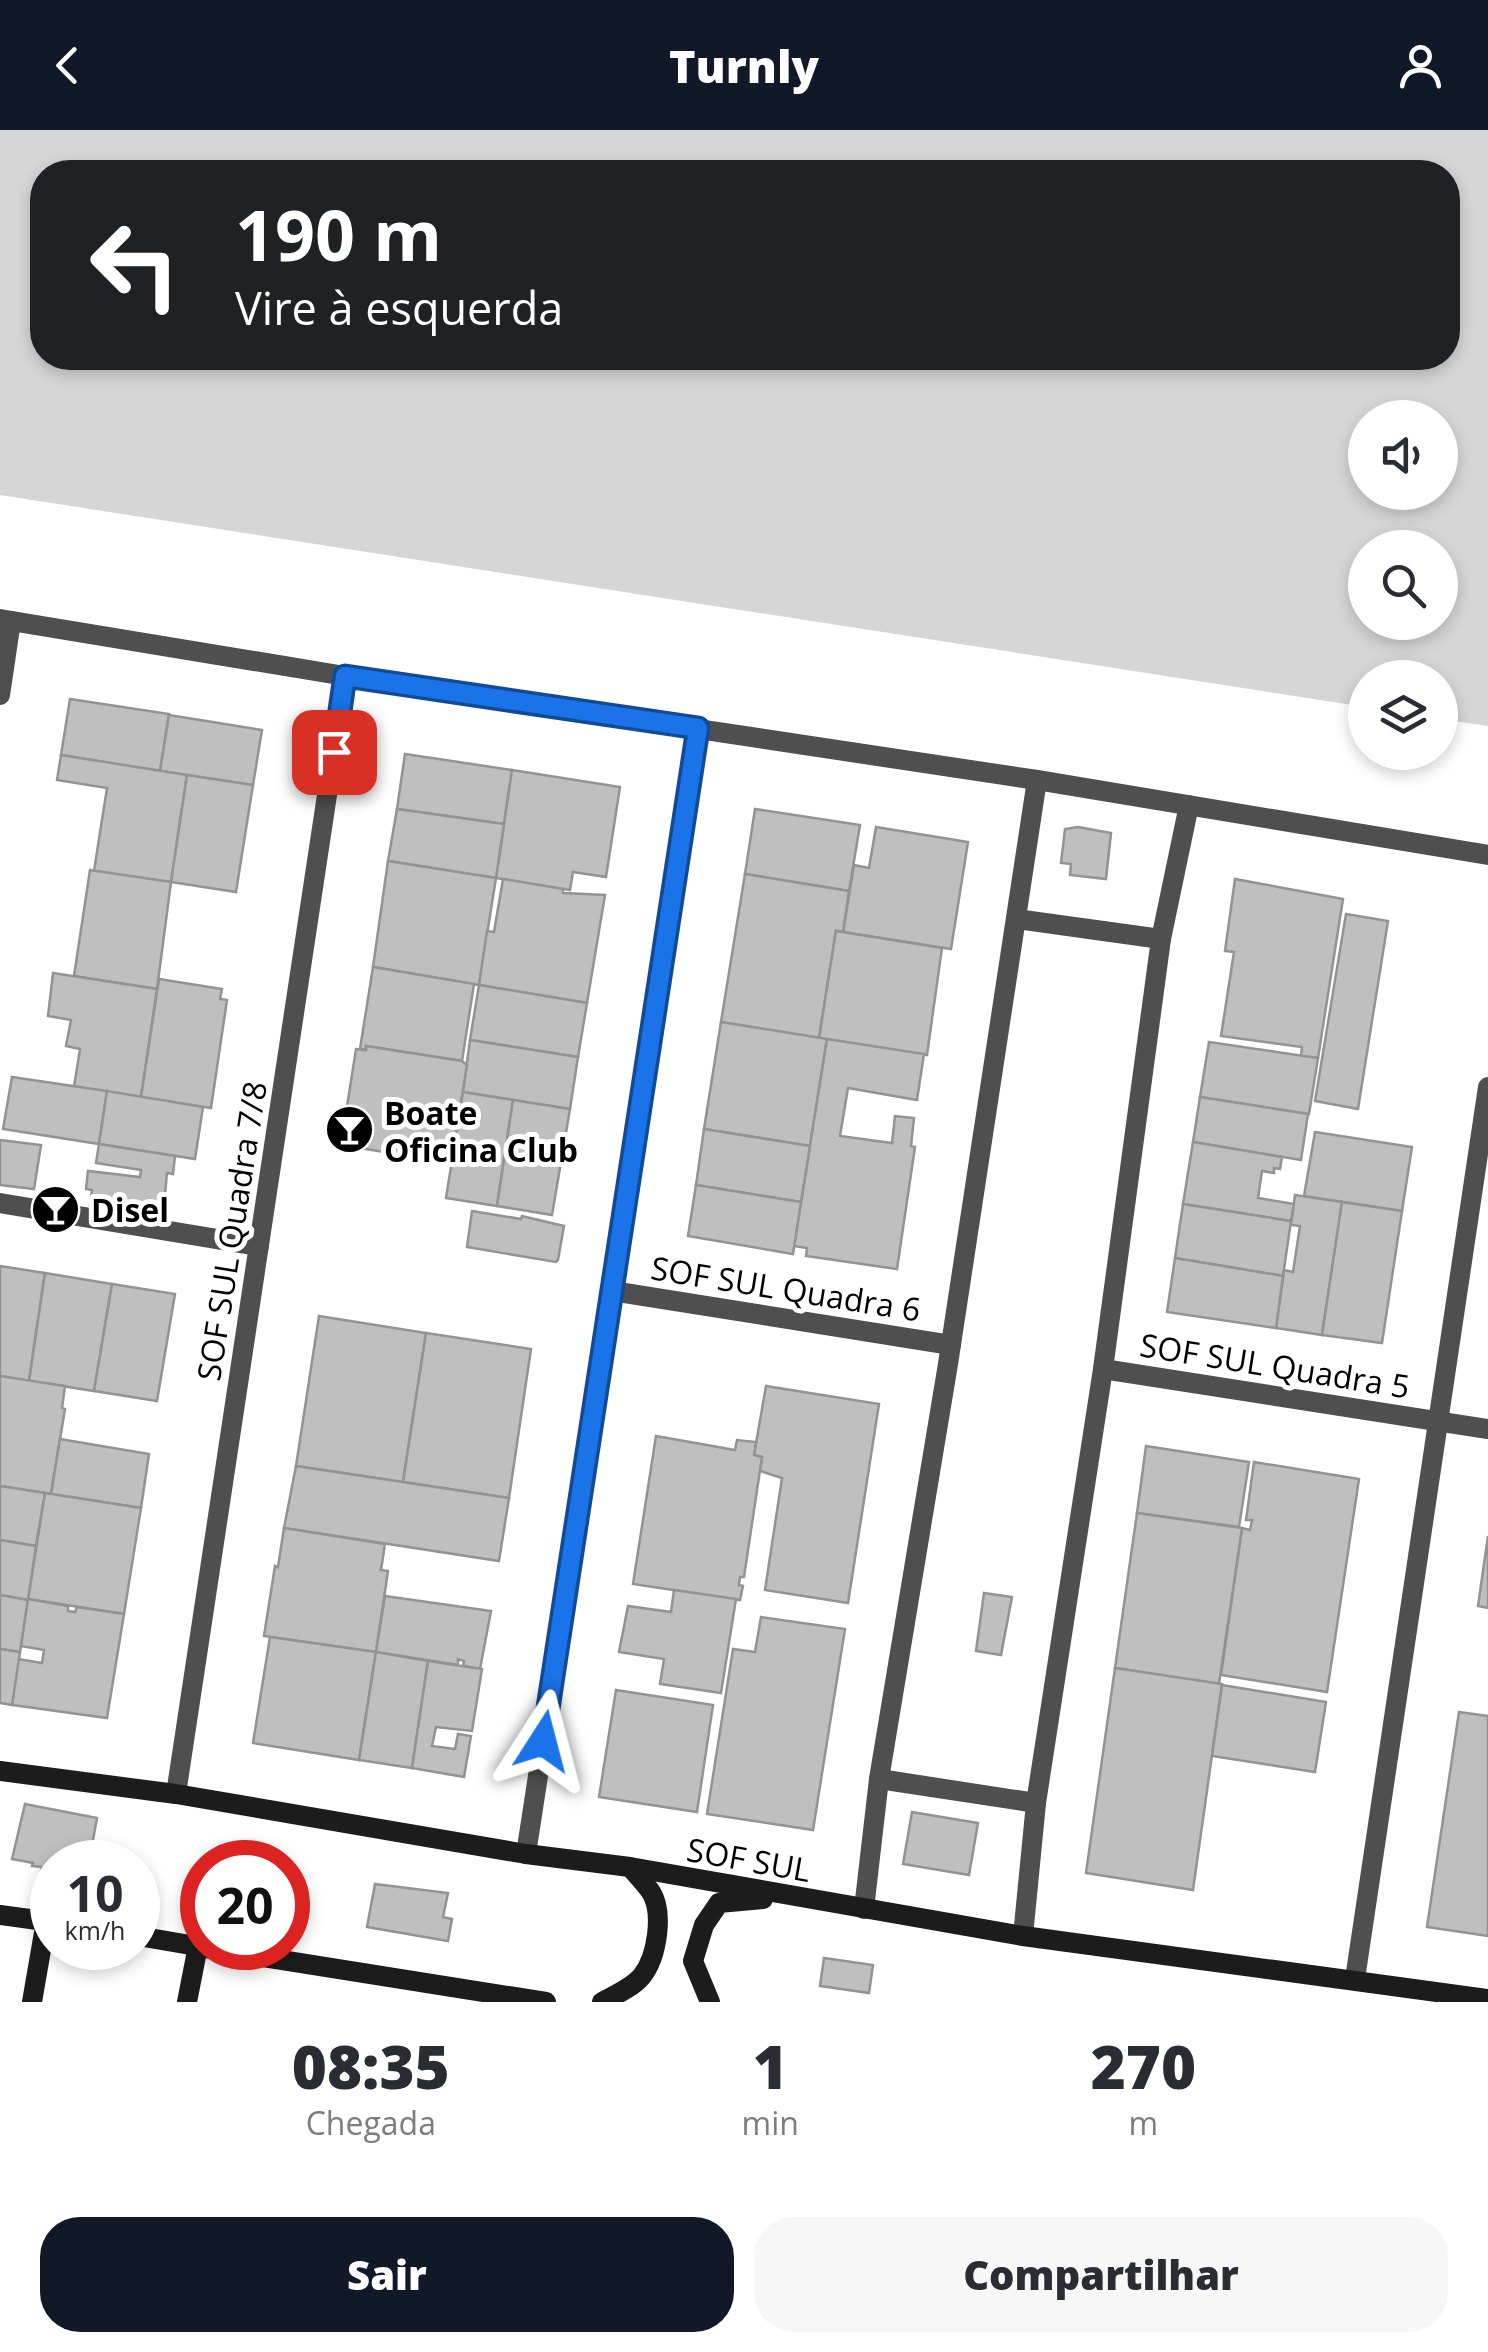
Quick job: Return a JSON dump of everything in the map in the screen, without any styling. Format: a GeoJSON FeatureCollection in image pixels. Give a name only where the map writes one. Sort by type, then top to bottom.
{"type":"FeatureCollection","features":[{"type":"Feature","properties":{"kind":"street","name":"SOF SUL"},"geometry":{"type":"LineString","coordinates":[[0,1771],[176,1794],[1023,1936],[1488,1999]]}},
{"type":"Feature","properties":{"kind":"street"},"geometry":{"type":"LineString","coordinates":[[602,2002],[642,1976],[652,1957],[658,1925],[654,1895],[630,1868]]}},
{"type":"Feature","properties":{"kind":"street"},"geometry":{"type":"LineString","coordinates":[[710,2002],[692,1962],[704,1926],[719,1904],[785,1897]]}},
{"type":"Feature","properties":{"kind":"street"},"geometry":{"type":"LineString","coordinates":[[0,1915],[30,1919]]}},
{"type":"Feature","properties":{"kind":"street"},"geometry":{"type":"LineString","coordinates":[[310,1964],[546,2002]]}},
{"type":"Feature","properties":{"kind":"street"},"geometry":{"type":"LineString","coordinates":[[32,2002],[39,1970]]}},
{"type":"Feature","properties":{"kind":"street"},"geometry":{"type":"LineString","coordinates":[[188,2002],[196,1970]]}},
{"type":"Feature","properties":{"kind":"lane"},"geometry":{"type":"LineString","coordinates":[[0,694],[5,620],[1488,854]]}},
{"type":"Feature","properties":{"kind":"lane","name":"SOF SUL Quadra 7/8"},"geometry":{"type":"LineString","coordinates":[[176,1794],[345,676]]}},
{"type":"Feature","properties":{"kind":"lane"},"geometry":{"type":"LineString","coordinates":[[526,1854],[698,728]]}},
{"type":"Feature","properties":{"kind":"lane"},"geometry":{"type":"LineString","coordinates":[[864,1909],[879,1780],[951,1345],[1037,780]]}},
{"type":"Feature","properties":{"kind":"lane"},"geometry":{"type":"LineString","coordinates":[[1023,1936],[1036,1802],[1102,1368],[1161,939],[1190,805]]}},
{"type":"Feature","properties":{"kind":"lane"},"geometry":{"type":"LineString","coordinates":[[1016,919],[1161,939]]}},
{"type":"Feature","properties":{"kind":"lane"},"geometry":{"type":"LineString","coordinates":[[1355,1979],[1488,1087]]}},
{"type":"Feature","properties":{"kind":"lane"},"geometry":{"type":"LineString","coordinates":[[0,1202],[258,1246]]}},
{"type":"Feature","properties":{"kind":"lane","name":"SOF SUL Quadra 6"},"geometry":{"type":"LineString","coordinates":[[612,1291],[951,1345]]}},
{"type":"Feature","properties":{"kind":"lane","name":"SOF SUL Quadra 5"},"geometry":{"type":"LineString","coordinates":[[1102,1368],[1488,1429]]}},
{"type":"Feature","properties":{"kind":"lane"},"geometry":{"type":"LineString","coordinates":[[879,1780],[1036,1802]]}},
{"type":"Feature","properties":{"kind":"shaded area"},"geometry":{"type":"Polygon","coordinates":[[[0,130],[1488,130],[1488,726],[1458,722],[1458,660],[1348,660],[1348,704],[0,495],[0,130]]]}},
{"type":"Feature","properties":{"kind":"building"},"geometry":{"type":"Polygon","coordinates":[[[70,699],[169,714],[160,771],[61,755],[70,699]]]}},
{"type":"Feature","properties":{"kind":"building"},"geometry":{"type":"Polygon","coordinates":[[[169,715],[262,730],[253,785],[160,771],[169,715]]]}},
{"type":"Feature","properties":{"kind":"building"},"geometry":{"type":"Polygon","coordinates":[[[405,754],[512,770],[504,824],[397,809],[405,754]]]}},
{"type":"Feature","properties":{"kind":"building"},"geometry":{"type":"Polygon","coordinates":[[[61,755],[187,775],[171,882],[94,871],[107,788],[57,780],[61,755]]]}},
{"type":"Feature","properties":{"kind":"building"},"geometry":{"type":"Polygon","coordinates":[[[512,770],[620,787],[606,877],[573,872],[570,890],[496,878],[512,770]]]}},
{"type":"Feature","properties":{"kind":"building"},"geometry":{"type":"Polygon","coordinates":[[[187,775],[253,785],[236,892],[171,882],[187,775]]]}},
{"type":"Feature","properties":{"kind":"building"},"geometry":{"type":"Polygon","coordinates":[[[397,809],[504,824],[496,878],[388,861],[397,809]]]}},
{"type":"Feature","properties":{"kind":"building"},"geometry":{"type":"Polygon","coordinates":[[[755,809],[860,825],[849,891],[745,874],[755,809]]]}},
{"type":"Feature","properties":{"kind":"building"},"geometry":{"type":"Polygon","coordinates":[[[876,827],[968,842],[951,949],[843,932],[854,865],[869,868],[876,827]]]}},
{"type":"Feature","properties":{"kind":"building"},"geometry":{"type":"Polygon","coordinates":[[[1078,827],[1111,833],[1106,879],[1070,875],[1071,864],[1061,863],[1065,829],[1078,827]]]}},
{"type":"Feature","properties":{"kind":"building"},"geometry":{"type":"Polygon","coordinates":[[[388,861],[496,878],[479,985],[373,967],[388,861]]]}},
{"type":"Feature","properties":{"kind":"building"},"geometry":{"type":"Polygon","coordinates":[[[90,870],[171,882],[157,989],[74,976],[90,870]]]}},
{"type":"Feature","properties":{"kind":"building"},"geometry":{"type":"Polygon","coordinates":[[[745,874],[849,891],[843,932],[836,931],[819,1038],[721,1022],[745,874]]]}},
{"type":"Feature","properties":{"kind":"building"},"geometry":{"type":"Polygon","coordinates":[[[503,879],[563,889],[563,893],[605,895],[587,1003],[479,985],[487,931],[494,932],[503,879]]]}},
{"type":"Feature","properties":{"kind":"building"},"geometry":{"type":"Polygon","coordinates":[[[1235,879],[1343,899],[1318,1058],[1301,1056],[1302,1047],[1221,1036],[1234,952],[1225,951],[1235,879]]]}},
{"type":"Feature","properties":{"kind":"building"},"geometry":{"type":"Polygon","coordinates":[[[1346,914],[1388,921],[1358,1109],[1315,1101],[1346,914]]]}},
{"type":"Feature","properties":{"kind":"building"},"geometry":{"type":"Polygon","coordinates":[[[836,931],[942,948],[927,1055],[819,1038],[836,931]]]}},
{"type":"Feature","properties":{"kind":"building"},"geometry":{"type":"Polygon","coordinates":[[[373,967],[474,984],[462,1061],[366,1046],[366,1050],[360,1049],[373,967]]]}},
{"type":"Feature","properties":{"kind":"building"},"geometry":{"type":"Polygon","coordinates":[[[53,973],[157,989],[141,1097],[74,1087],[80,1049],[66,1046],[71,1020],[48,1016],[53,973]]]}},
{"type":"Feature","properties":{"kind":"building"},"geometry":{"type":"Polygon","coordinates":[[[159,979],[222,989],[220,999],[227,1000],[211,1108],[141,1097],[159,979]]]}},
{"type":"Feature","properties":{"kind":"building"},"geometry":{"type":"Polygon","coordinates":[[[479,985],[587,1003],[578,1057],[470,1040],[479,985]]]}},
{"type":"Feature","properties":{"kind":"building"},"geometry":{"type":"Polygon","coordinates":[[[721,1022],[827,1039],[810,1146],[704,1129],[721,1022]]]}},
{"type":"Feature","properties":{"kind":"building"},"geometry":{"type":"Polygon","coordinates":[[[827,1039],[924,1054],[917,1100],[848,1088],[840,1136],[892,1143],[895,1116],[914,1118],[911,1146],[915,1147],[897,1269],[806,1256],[807,1248],[794,1246],[827,1039]]]}},
{"type":"Feature","properties":{"kind":"building"},"geometry":{"type":"Polygon","coordinates":[[[470,1040],[578,1057],[570,1109],[463,1092],[470,1040]]]}},
{"type":"Feature","properties":{"kind":"building"},"geometry":{"type":"Polygon","coordinates":[[[1209,1042],[1318,1058],[1309,1114],[1200,1097],[1209,1042]]]}},
{"type":"Feature","properties":{"kind":"building"},"geometry":{"type":"Polygon","coordinates":[[[366,1046],[462,1061],[467,1065],[451,1163],[341,1145],[356,1049],[366,1050],[366,1046]]]}},
{"type":"Feature","properties":{"kind":"building"},"geometry":{"type":"Polygon","coordinates":[[[12,1077],[107,1091],[99,1144],[3,1129],[12,1077]]]}},
{"type":"Feature","properties":{"kind":"building"},"geometry":{"type":"Polygon","coordinates":[[[107,1091],[203,1107],[195,1159],[99,1144],[107,1091]]]}},
{"type":"Feature","properties":{"kind":"building"},"geometry":{"type":"Polygon","coordinates":[[[463,1092],[513,1100],[497,1206],[446,1198],[463,1092]]]}},
{"type":"Feature","properties":{"kind":"building"},"geometry":{"type":"Polygon","coordinates":[[[1200,1097],[1308,1114],[1301,1160],[1193,1142],[1200,1097]]]}},
{"type":"Feature","properties":{"kind":"building"},"geometry":{"type":"Polygon","coordinates":[[[513,1100],[570,1109],[552,1215],[497,1206],[513,1100]]]}},
{"type":"Feature","properties":{"kind":"building"},"geometry":{"type":"Polygon","coordinates":[[[704,1129],[810,1146],[801,1202],[696,1185],[704,1129]]]}},
{"type":"Feature","properties":{"kind":"building"},"geometry":{"type":"Polygon","coordinates":[[[1315,1132],[1412,1147],[1402,1211],[1304,1196],[1315,1132]]]}},
{"type":"Feature","properties":{"kind":"building"},"geometry":{"type":"Polygon","coordinates":[[[0,1140],[41,1145],[34,1189],[0,1185],[0,1140]]]}},
{"type":"Feature","properties":{"kind":"building"},"geometry":{"type":"Polygon","coordinates":[[[1193,1142],[1282,1157],[1280,1169],[1274,1168],[1274,1173],[1262,1171],[1258,1198],[1294,1204],[1291,1221],[1183,1204],[1193,1142]]]}},
{"type":"Feature","properties":{"kind":"building"},"geometry":{"type":"Polygon","coordinates":[[[99,1144],[175,1156],[173,1174],[167,1173],[163,1216],[90,1205],[92,1190],[86,1189],[88,1171],[140,1177],[141,1170],[96,1163],[99,1144]]]}},
{"type":"Feature","properties":{"kind":"building"},"geometry":{"type":"Polygon","coordinates":[[[696,1185],[801,1202],[793,1254],[688,1236],[696,1185]]]}},
{"type":"Feature","properties":{"kind":"building"},"geometry":{"type":"Polygon","coordinates":[[[1295,1195],[1342,1202],[1322,1335],[1276,1328],[1284,1270],[1293,1272],[1300,1226],[1291,1225],[1295,1195]]]}},
{"type":"Feature","properties":{"kind":"building"},"geometry":{"type":"Polygon","coordinates":[[[1342,1202],[1402,1211],[1382,1343],[1322,1335],[1342,1202]]]}},
{"type":"Feature","properties":{"kind":"building"},"geometry":{"type":"Polygon","coordinates":[[[1183,1204],[1291,1221],[1283,1276],[1175,1258],[1183,1204]]]}},
{"type":"Feature","properties":{"kind":"building"},"geometry":{"type":"Polygon","coordinates":[[[472,1211],[521,1219],[522,1216],[564,1226],[558,1260],[467,1247],[472,1211]]]}},
{"type":"Feature","properties":{"kind":"building"},"geometry":{"type":"Polygon","coordinates":[[[1175,1258],[1283,1276],[1276,1328],[1167,1312],[1175,1258]]]}},
{"type":"Feature","properties":{"kind":"building"},"geometry":{"type":"Polygon","coordinates":[[[0,1266],[45,1273],[29,1381],[0,1376],[0,1266]]]}},
{"type":"Feature","properties":{"kind":"building"},"geometry":{"type":"Polygon","coordinates":[[[45,1273],[112,1284],[94,1391],[29,1381],[45,1273]]]}},
{"type":"Feature","properties":{"kind":"building"},"geometry":{"type":"Polygon","coordinates":[[[112,1284],[175,1294],[157,1401],[94,1391],[112,1284]]]}},
{"type":"Feature","properties":{"kind":"building"},"geometry":{"type":"Polygon","coordinates":[[[319,1316],[426,1333],[403,1482],[296,1466],[319,1316]]]}},
{"type":"Feature","properties":{"kind":"building"},"geometry":{"type":"Polygon","coordinates":[[[426,1333],[531,1349],[509,1498],[403,1482],[426,1333]]]}},
{"type":"Feature","properties":{"kind":"building"},"geometry":{"type":"Polygon","coordinates":[[[0,1376],[65,1386],[51,1494],[0,1486],[0,1376]]]}},
{"type":"Feature","properties":{"kind":"building"},"geometry":{"type":"Polygon","coordinates":[[[766,1386],[879,1404],[848,1603],[765,1590],[782,1478],[760,1471],[762,1457],[754,1455],[766,1386]]]}},
{"type":"Feature","properties":{"kind":"building"},"geometry":{"type":"Polygon","coordinates":[[[656,1436],[735,1450],[737,1440],[756,1442],[754,1455],[762,1457],[744,1577],[740,1577],[740,1600],[633,1584],[656,1436]]]}},
{"type":"Feature","properties":{"kind":"building"},"geometry":{"type":"Polygon","coordinates":[[[60,1439],[149,1454],[141,1508],[51,1494],[60,1439]]]}},
{"type":"Feature","properties":{"kind":"building"},"geometry":{"type":"Polygon","coordinates":[[[1146,1446],[1249,1462],[1239,1527],[1137,1513],[1146,1446]]]}},
{"type":"Feature","properties":{"kind":"building"},"geometry":{"type":"Polygon","coordinates":[[[1254,1462],[1359,1479],[1327,1692],[1221,1675],[1242,1528],[1250,1530],[1252,1520],[1246,1520],[1254,1462]]]}},
{"type":"Feature","properties":{"kind":"building"},"geometry":{"type":"Polygon","coordinates":[[[296,1466],[509,1498],[499,1561],[284,1528],[296,1466]]]}},
{"type":"Feature","properties":{"kind":"building"},"geometry":{"type":"Polygon","coordinates":[[[0,1486],[45,1493],[36,1546],[0,1540],[0,1486]]]}},
{"type":"Feature","properties":{"kind":"building"},"geometry":{"type":"Polygon","coordinates":[[[45,1493],[141,1508],[124,1614],[28,1599],[45,1493]]]}},
{"type":"Feature","properties":{"kind":"building"},"geometry":{"type":"Polygon","coordinates":[[[1137,1513],[1242,1528],[1219,1684],[1115,1668],[1137,1513]]]}},
{"type":"Feature","properties":{"kind":"building"},"geometry":{"type":"Polygon","coordinates":[[[284,1528],[385,1544],[381,1570],[388,1571],[376,1652],[264,1636],[284,1528]]]}},
{"type":"Feature","properties":{"kind":"building"},"geometry":{"type":"Polygon","coordinates":[[[1488,1536],[1488,1608],[1478,1606],[1488,1536]]]}},
{"type":"Feature","properties":{"kind":"building"},"geometry":{"type":"Polygon","coordinates":[[[0,1540],[36,1546],[28,1600],[0,1595],[0,1540]]]}},
{"type":"Feature","properties":{"kind":"building"},"geometry":{"type":"Polygon","coordinates":[[[674,1590],[736,1599],[721,1693],[660,1684],[664,1659],[619,1652],[628,1606],[671,1612],[674,1590]]]}},
{"type":"Feature","properties":{"kind":"building"},"geometry":{"type":"Polygon","coordinates":[[[984,1593],[1012,1597],[1001,1655],[976,1651],[984,1593]]]}},
{"type":"Feature","properties":{"kind":"building"},"geometry":{"type":"Polygon","coordinates":[[[0,1595],[28,1600],[20,1652],[0,1649],[0,1595]]]}},
{"type":"Feature","properties":{"kind":"building"},"geometry":{"type":"Polygon","coordinates":[[[385,1596],[491,1611],[480,1669],[463,1666],[464,1661],[458,1659],[458,1665],[376,1652],[385,1596]]]}},
{"type":"Feature","properties":{"kind":"building"},"geometry":{"type":"Polygon","coordinates":[[[28,1599],[68,1606],[68,1611],[75,1612],[77,1607],[124,1614],[107,1718],[12,1705],[18,1659],[42,1663],[44,1650],[21,1646],[28,1599]]]}},
{"type":"Feature","properties":{"kind":"building"},"geometry":{"type":"Polygon","coordinates":[[[761,1617],[845,1629],[813,1830],[707,1814],[733,1649],[755,1652],[761,1617]]]}},
{"type":"Feature","properties":{"kind":"building"},"geometry":{"type":"Polygon","coordinates":[[[270,1637],[376,1652],[359,1760],[253,1743],[270,1637]]]}},
{"type":"Feature","properties":{"kind":"building"},"geometry":{"type":"Polygon","coordinates":[[[0,1649],[20,1652],[12,1705],[0,1703],[0,1649]]]}},
{"type":"Feature","properties":{"kind":"building"},"geometry":{"type":"Polygon","coordinates":[[[376,1652],[428,1661],[412,1768],[359,1760],[376,1652]]]}},
{"type":"Feature","properties":{"kind":"building"},"geometry":{"type":"Polygon","coordinates":[[[428,1661],[482,1669],[472,1731],[436,1727],[432,1746],[455,1749],[458,1734],[471,1736],[464,1777],[412,1768],[428,1661]]]}},
{"type":"Feature","properties":{"kind":"building"},"geometry":{"type":"Polygon","coordinates":[[[1115,1668],[1222,1684],[1193,1890],[1086,1873],[1115,1668]]]}},
{"type":"Feature","properties":{"kind":"building"},"geometry":{"type":"Polygon","coordinates":[[[1222,1685],[1326,1702],[1315,1772],[1212,1756],[1222,1685]]]}},
{"type":"Feature","properties":{"kind":"building"},"geometry":{"type":"Polygon","coordinates":[[[616,1690],[713,1705],[697,1812],[599,1797],[616,1690]]]}},
{"type":"Feature","properties":{"kind":"building"},"geometry":{"type":"Polygon","coordinates":[[[1459,1712],[1488,1716],[1488,1936],[1427,1927],[1459,1712]]]}},
{"type":"Feature","properties":{"kind":"building"},"geometry":{"type":"Polygon","coordinates":[[[25,1804],[97,1818],[93,1840],[30,1840],[30,1862],[12,1859],[25,1804]]]}},
{"type":"Feature","properties":{"kind":"building"},"geometry":{"type":"Polygon","coordinates":[[[912,1812],[978,1823],[969,1875],[903,1864],[912,1812]]]}},
{"type":"Feature","properties":{"kind":"building"},"geometry":{"type":"Polygon","coordinates":[[[375,1884],[448,1893],[443,1917],[452,1919],[448,1941],[367,1927],[375,1884]]]}},
{"type":"Feature","properties":{"kind":"building"},"geometry":{"type":"Polygon","coordinates":[[[824,1958],[873,1965],[869,1993],[820,1986],[824,1958]]]}},
{"type":"Feature","properties":{"kind":"place","name":"Boate Oficina Club"},"geometry":{"type":"Point","coordinates":[349,1130]}},
{"type":"Feature","properties":{"kind":"place","name":"Disel"},"geometry":{"type":"Point","coordinates":[56,1209]}},
{"type":"Feature","properties":{"kind":"route"},"geometry":{"type":"LineString","coordinates":[[334,752],[345,676],[698,728],[543,1741]]}}]}
